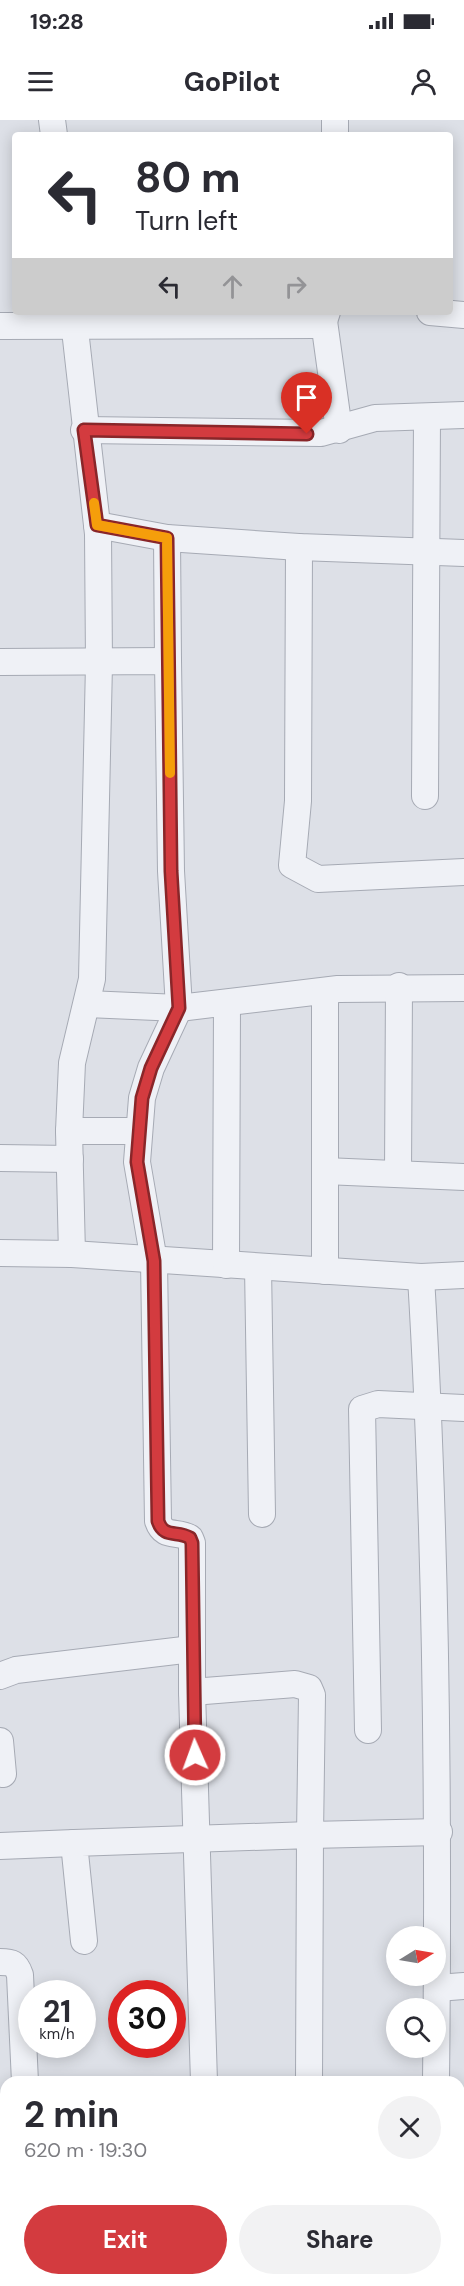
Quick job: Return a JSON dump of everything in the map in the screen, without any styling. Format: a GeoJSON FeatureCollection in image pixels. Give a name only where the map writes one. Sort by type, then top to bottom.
{"type":"FeatureCollection","features":[{"type":"Feature","properties":{"kind":"street"},"geometry":{"type":"LineString","coordinates":[[0,326],[73,318],[229,319],[314,325],[326,316]]}},
{"type":"Feature","properties":{"kind":"street"},"geometry":{"type":"LineString","coordinates":[[326,316],[339,430]]}},
{"type":"Feature","properties":{"kind":"street"},"geometry":{"type":"LineString","coordinates":[[72,1254],[69,1131],[72,1063],[92,979],[99,664],[97,525],[84,430],[73,318]]}},
{"type":"Feature","properties":{"kind":"street"},"geometry":{"type":"LineString","coordinates":[[84,430],[292,434],[339,430],[375,418],[464,416]]}},
{"type":"Feature","properties":{"kind":"street"},"geometry":{"type":"LineString","coordinates":[[425,796],[427,417]]}},
{"type":"Feature","properties":{"kind":"street"},"geometry":{"type":"LineString","coordinates":[[97,525],[167,538],[299,547],[464,553]]}},
{"type":"Feature","properties":{"kind":"street"},"geometry":{"type":"LineString","coordinates":[[167,538],[171,871],[179,1008],[151,1068],[142,1098],[137,1131],[137,1162],[154,1261],[158,1521],[160,1529],[168,1534],[184,1534],[190,1538],[192,1543],[192,1692],[204,2076]]}},
{"type":"Feature","properties":{"kind":"street"},"geometry":{"type":"LineString","coordinates":[[299,547],[298,801],[292,865],[318,879],[464,872]]}},
{"type":"Feature","properties":{"kind":"street"},"geometry":{"type":"LineString","coordinates":[[0,662],[99,664],[168,661]]}},
{"type":"Feature","properties":{"kind":"street"},"geometry":{"type":"LineString","coordinates":[[87,1004],[179,1008],[325,991],[399,986],[464,988]]}},
{"type":"Feature","properties":{"kind":"street"},"geometry":{"type":"LineString","coordinates":[[398,1174],[399,986]]}},
{"type":"Feature","properties":{"kind":"street"},"geometry":{"type":"LineString","coordinates":[[325,991],[325,1271]]}},
{"type":"Feature","properties":{"kind":"street"},"geometry":{"type":"LineString","coordinates":[[226,1265],[227,1004]]}},
{"type":"Feature","properties":{"kind":"street"},"geometry":{"type":"LineString","coordinates":[[69,1131],[137,1131]]}},
{"type":"Feature","properties":{"kind":"street"},"geometry":{"type":"LineString","coordinates":[[0,1158],[70,1159]]}},
{"type":"Feature","properties":{"kind":"street"},"geometry":{"type":"LineString","coordinates":[[325,1171],[464,1177]]}},
{"type":"Feature","properties":{"kind":"street"},"geometry":{"type":"LineString","coordinates":[[0,1253],[72,1254],[422,1277],[464,1275]]}},
{"type":"Feature","properties":{"kind":"street"},"geometry":{"type":"LineString","coordinates":[[258,1267],[262,1514]]}},
{"type":"Feature","properties":{"kind":"street"},"geometry":{"type":"LineString","coordinates":[[422,1277],[429,1407],[439,1832],[436,2076]]}},
{"type":"Feature","properties":{"kind":"street"},"geometry":{"type":"LineString","coordinates":[[368,1730],[362,1409],[378,1404],[464,1408]]}},
{"type":"Feature","properties":{"kind":"street"},"geometry":{"type":"LineString","coordinates":[[0,1676],[16,1670],[192,1649]]}},
{"type":"Feature","properties":{"kind":"street"},"geometry":{"type":"LineString","coordinates":[[192,1692],[295,1684],[309,1688],[312,1695],[309,2076]]}},
{"type":"Feature","properties":{"kind":"street"},"geometry":{"type":"LineString","coordinates":[[0,1741],[3,1774]]}},
{"type":"Feature","properties":{"kind":"street"},"geometry":{"type":"LineString","coordinates":[[0,1845],[439,1832]]}},
{"type":"Feature","properties":{"kind":"street"},"geometry":{"type":"LineString","coordinates":[[75,1843],[84,1941]]}},
{"type":"Feature","properties":{"kind":"street"},"geometry":{"type":"LineString","coordinates":[[0,1962],[12,1962],[20,1975],[25,2076]]}},
{"type":"Feature","properties":{"kind":"street"},"geometry":{"type":"LineString","coordinates":[[437,1988],[464,1986]]}},
{"type":"Feature","properties":{"kind":"slow traffic"},"geometry":{"type":"LineString","coordinates":[[94,503],[97,525],[167,538],[170,773]]}},
{"type":"Feature","properties":{"kind":"route"},"geometry":{"type":"LineString","coordinates":[[195,1755],[192,1692],[192,1543],[190,1538],[184,1534],[168,1534],[160,1529],[158,1521],[154,1261],[137,1162],[137,1131],[142,1098],[151,1068],[179,1008],[174,956],[171,871],[167,538],[97,525],[84,430],[307,434]]}}]}
